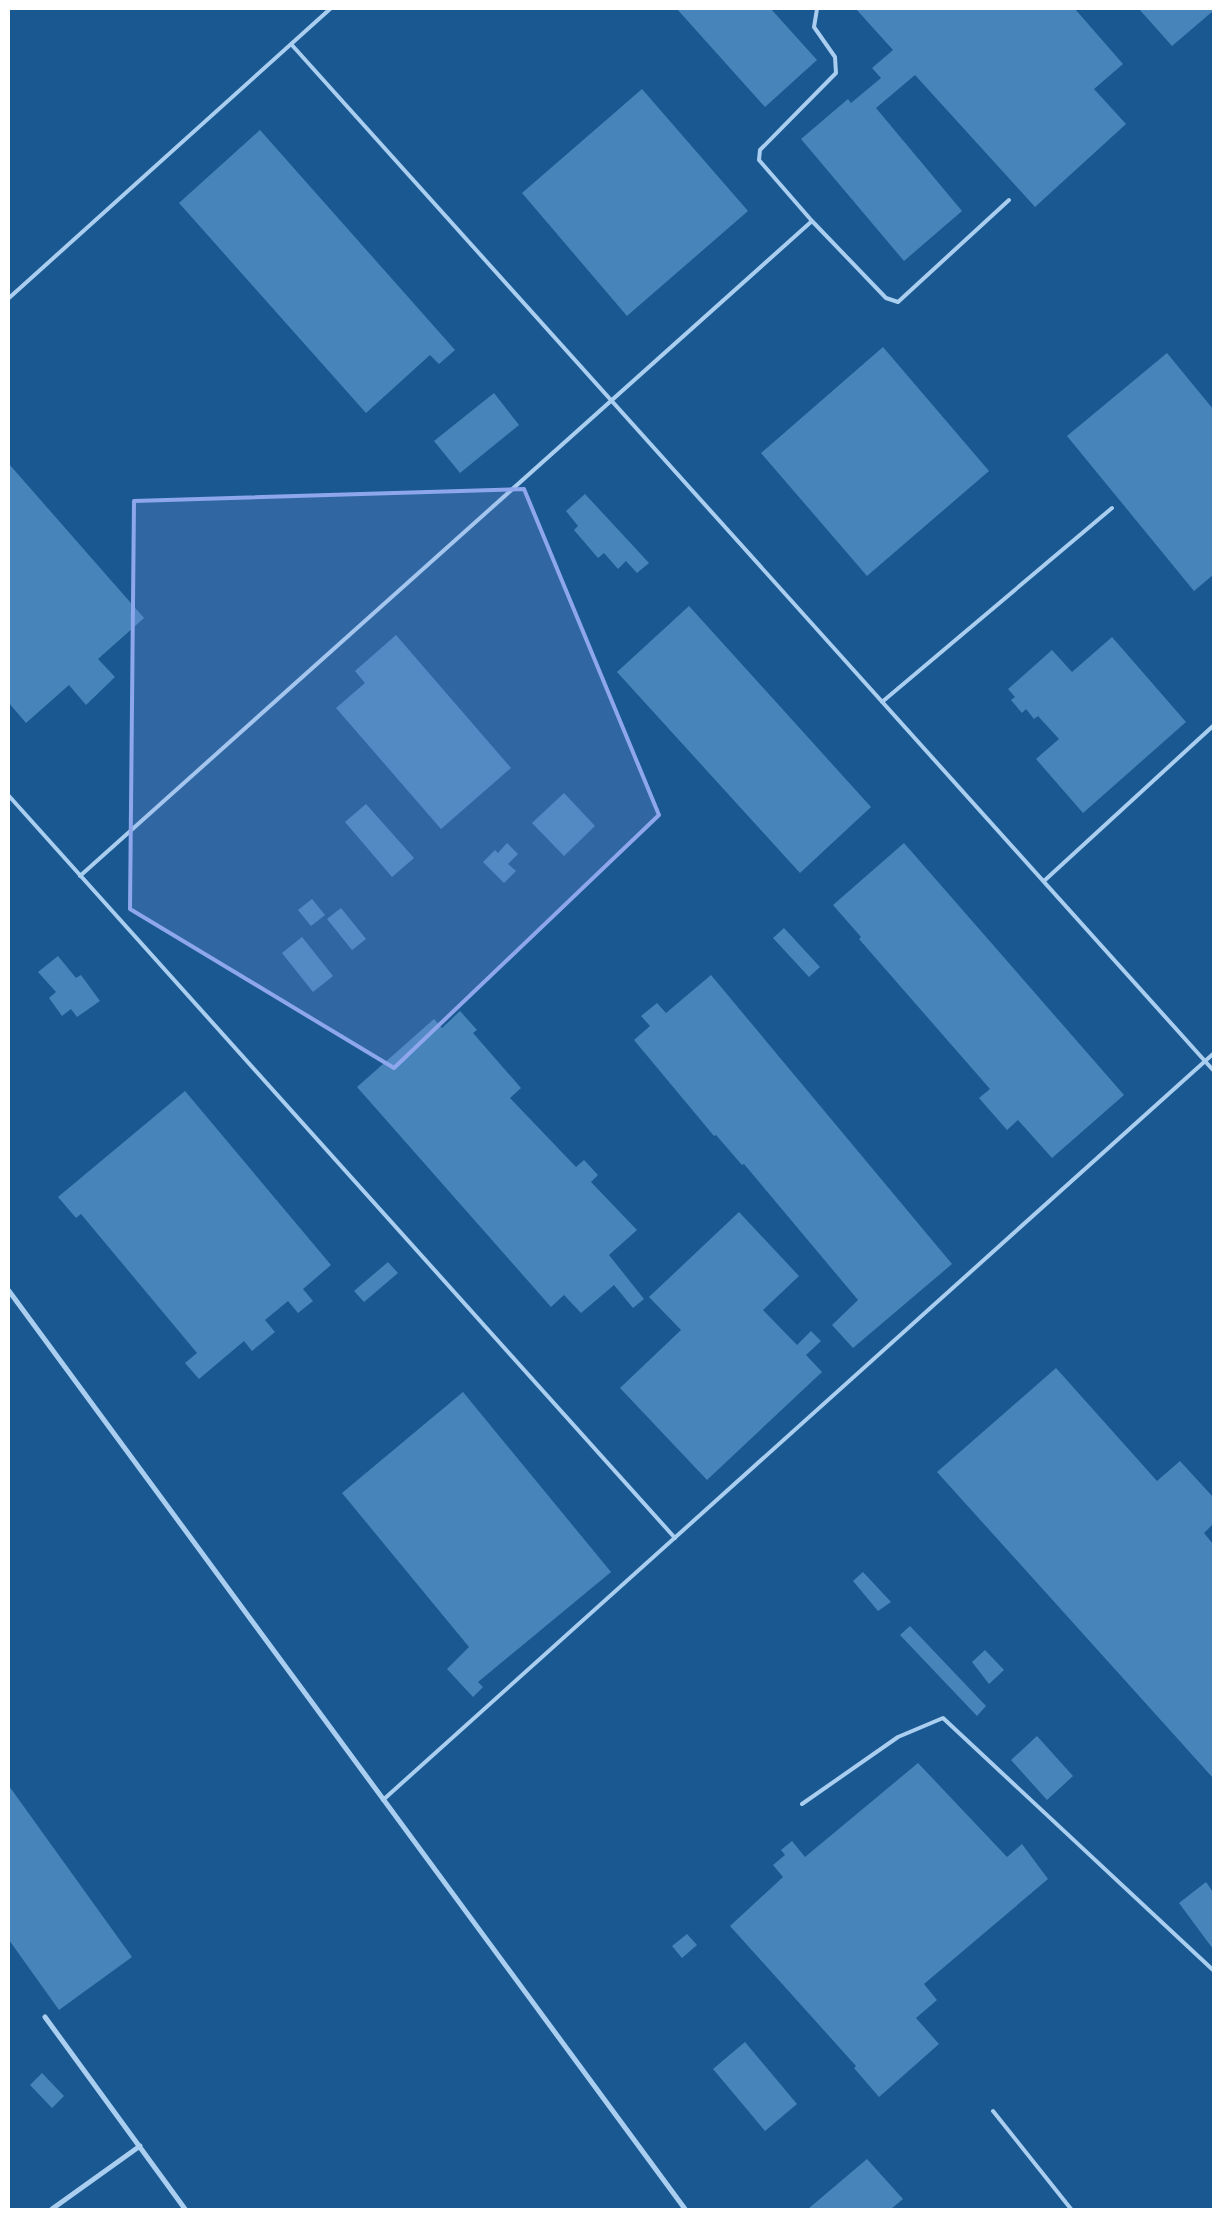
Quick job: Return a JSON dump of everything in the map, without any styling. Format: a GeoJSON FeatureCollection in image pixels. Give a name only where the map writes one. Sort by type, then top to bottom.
{"type":"FeatureCollection","features":[{"type":"Feature","properties":{"kind":"street"},"geometry":{"type":"LineString","coordinates":[[9,1291],[685,2209]]}},
{"type":"Feature","properties":{"kind":"street"},"geometry":{"type":"LineString","coordinates":[[45,2017],[186,2209]]}},
{"type":"Feature","properties":{"kind":"street"},"geometry":{"type":"LineString","coordinates":[[52,2209],[140,2146]]}},
{"type":"Feature","properties":{"kind":"lane"},"geometry":{"type":"LineString","coordinates":[[9,298],[330,9]]}},
{"type":"Feature","properties":{"kind":"lane"},"geometry":{"type":"LineString","coordinates":[[817,9],[814,27],[835,57],[836,73],[760,150],[759,160],[812,221],[886,298],[898,302],[1009,200]]}},
{"type":"Feature","properties":{"kind":"lane"},"geometry":{"type":"LineString","coordinates":[[291,44],[1213,1070]]}},
{"type":"Feature","properties":{"kind":"lane"},"geometry":{"type":"LineString","coordinates":[[80,876],[812,221]]}},
{"type":"Feature","properties":{"kind":"lane"},"geometry":{"type":"LineString","coordinates":[[882,702],[1112,508]]}},
{"type":"Feature","properties":{"kind":"lane"},"geometry":{"type":"LineString","coordinates":[[1044,882],[1213,726]]}},
{"type":"Feature","properties":{"kind":"lane"},"geometry":{"type":"LineString","coordinates":[[9,796],[675,1538]]}},
{"type":"Feature","properties":{"kind":"lane"},"geometry":{"type":"LineString","coordinates":[[383,1800],[1213,1054]]}},
{"type":"Feature","properties":{"kind":"lane"},"geometry":{"type":"LineString","coordinates":[[802,1804],[898,1737],[943,1718],[1213,1970]]}},
{"type":"Feature","properties":{"kind":"lane"},"geometry":{"type":"LineString","coordinates":[[992,2112],[1071,2209]]}},
{"type":"Feature","properties":{"kind":"highlighted area"},"geometry":{"type":"Polygon","coordinates":[[[524,489],[659,815],[394,1068],[130,909],[134,501],[524,489]]]}},
{"type":"Feature","properties":{"kind":"building"},"geometry":{"type":"Polygon","coordinates":[[[677,9],[771,9],[817,60],[765,107],[677,9]]]}},
{"type":"Feature","properties":{"kind":"building"},"geometry":{"type":"Polygon","coordinates":[[[856,9],[1075,9],[1123,64],[1094,89],[1126,124],[1035,207],[915,75],[876,108],[962,211],[904,261],[801,139],[848,99],[851,103],[881,78],[872,68],[893,50],[856,9]]]}},
{"type":"Feature","properties":{"kind":"building"},"geometry":{"type":"Polygon","coordinates":[[[1139,9],[1213,9],[1213,11],[1172,46],[1139,9]]]}},
{"type":"Feature","properties":{"kind":"building"},"geometry":{"type":"Polygon","coordinates":[[[642,89],[748,211],[627,316],[522,193],[642,89]]]}},
{"type":"Feature","properties":{"kind":"building"},"geometry":{"type":"Polygon","coordinates":[[[260,130],[455,350],[439,364],[430,355],[366,413],[179,203],[260,130]]]}},
{"type":"Feature","properties":{"kind":"building"},"geometry":{"type":"Polygon","coordinates":[[[883,347],[989,471],[867,576],[761,453],[883,347]]]}},
{"type":"Feature","properties":{"kind":"building"},"geometry":{"type":"Polygon","coordinates":[[[1167,353],[1213,409],[1213,575],[1194,591],[1067,436],[1167,353]]]}},
{"type":"Feature","properties":{"kind":"building"},"geometry":{"type":"Polygon","coordinates":[[[494,393],[519,425],[460,473],[434,441],[494,393]]]}},
{"type":"Feature","properties":{"kind":"building"},"geometry":{"type":"Polygon","coordinates":[[[9,464],[144,618],[98,659],[115,677],[86,705],[69,685],[26,723],[9,703],[9,464]]]}},
{"type":"Feature","properties":{"kind":"building"},"geometry":{"type":"Polygon","coordinates":[[[585,494],[649,563],[637,573],[626,561],[618,569],[604,553],[598,558],[574,530],[578,526],[566,511],[585,494]]]}},
{"type":"Feature","properties":{"kind":"building"},"geometry":{"type":"Polygon","coordinates":[[[689,606],[871,807],[800,873],[617,672],[689,606]]]}},
{"type":"Feature","properties":{"kind":"building"},"geometry":{"type":"Polygon","coordinates":[[[396,635],[511,768],[441,829],[336,708],[365,683],[355,671],[396,635]]]}},
{"type":"Feature","properties":{"kind":"building"},"geometry":{"type":"Polygon","coordinates":[[[1112,637],[1186,722],[1083,813],[1036,759],[1059,739],[1038,716],[1034,719],[1026,709],[1022,713],[1011,700],[1015,697],[1008,689],[1052,650],[1072,672],[1112,637]]]}},
{"type":"Feature","properties":{"kind":"building"},"geometry":{"type":"Polygon","coordinates":[[[564,793],[595,826],[564,856],[532,823],[564,793]]]}},
{"type":"Feature","properties":{"kind":"building"},"geometry":{"type":"Polygon","coordinates":[[[366,804],[414,858],[392,877],[345,822],[366,804]]]}},
{"type":"Feature","properties":{"kind":"building"},"geometry":{"type":"Polygon","coordinates":[[[507,843],[518,854],[508,864],[516,871],[504,883],[483,862],[495,850],[498,853],[507,843]]]}},
{"type":"Feature","properties":{"kind":"building"},"geometry":{"type":"Polygon","coordinates":[[[904,843],[1124,1095],[1052,1158],[1018,1120],[1007,1130],[979,1098],[990,1089],[859,939],[861,937],[833,905],[904,843]]]}},
{"type":"Feature","properties":{"kind":"building"},"geometry":{"type":"Polygon","coordinates":[[[312,899],[325,915],[311,926],[298,910],[312,899]]]}},
{"type":"Feature","properties":{"kind":"building"},"geometry":{"type":"Polygon","coordinates":[[[341,908],[366,939],[352,950],[327,919],[341,908]]]}},
{"type":"Feature","properties":{"kind":"building"},"geometry":{"type":"Polygon","coordinates":[[[784,928],[820,967],[809,977],[773,938],[784,928]]]}},
{"type":"Feature","properties":{"kind":"building"},"geometry":{"type":"Polygon","coordinates":[[[302,937],[333,976],[313,992],[282,953],[302,937]]]}},
{"type":"Feature","properties":{"kind":"building"},"geometry":{"type":"Polygon","coordinates":[[[58,956],[76,978],[81,975],[100,1001],[77,1017],[71,1009],[62,1016],[49,998],[56,992],[38,972],[58,956]]]}},
{"type":"Feature","properties":{"kind":"building"},"geometry":{"type":"Polygon","coordinates":[[[711,975],[952,1264],[853,1348],[832,1325],[858,1300],[744,1164],[742,1165],[716,1135],[714,1136],[634,1040],[650,1026],[641,1016],[657,1003],[666,1013],[711,975]]]}},
{"type":"Feature","properties":{"kind":"building"},"geometry":{"type":"Polygon","coordinates":[[[460,1011],[477,1030],[473,1033],[521,1088],[510,1098],[576,1167],[584,1160],[598,1175],[591,1182],[637,1230],[609,1255],[644,1299],[633,1308],[614,1285],[581,1313],[564,1295],[551,1307],[357,1087],[434,1019],[442,1028],[460,1011]]]}},
{"type":"Feature","properties":{"kind":"building"},"geometry":{"type":"Polygon","coordinates":[[[185,1091],[331,1265],[303,1289],[313,1301],[298,1313],[288,1301],[265,1320],[275,1332],[252,1351],[244,1341],[199,1379],[185,1363],[197,1353],[81,1214],[76,1218],[58,1197],[185,1091]]]}},
{"type":"Feature","properties":{"kind":"building"},"geometry":{"type":"Polygon","coordinates":[[[739,1212],[799,1276],[763,1310],[797,1345],[811,1331],[821,1341],[806,1355],[822,1372],[707,1480],[620,1388],[681,1330],[649,1297],[739,1212]]]}},
{"type":"Feature","properties":{"kind":"building"},"geometry":{"type":"Polygon","coordinates":[[[388,1262],[398,1273],[364,1302],[354,1291],[388,1262]]]}},
{"type":"Feature","properties":{"kind":"building"},"geometry":{"type":"Polygon","coordinates":[[[1056,1368],[1157,1481],[1180,1461],[1213,1497],[1213,1524],[1204,1533],[1213,1544],[1213,1778],[937,1472],[1056,1368]]]}},
{"type":"Feature","properties":{"kind":"building"},"geometry":{"type":"Polygon","coordinates":[[[463,1392],[611,1572],[478,1682],[483,1687],[473,1697],[447,1669],[469,1647],[342,1493],[463,1392]]]}},
{"type":"Feature","properties":{"kind":"building"},"geometry":{"type":"Polygon","coordinates":[[[863,1572],[891,1602],[878,1611],[853,1581],[863,1572]]]}},
{"type":"Feature","properties":{"kind":"building"},"geometry":{"type":"Polygon","coordinates":[[[910,1626],[986,1706],[977,1716],[900,1635],[910,1626]]]}},
{"type":"Feature","properties":{"kind":"building"},"geometry":{"type":"Polygon","coordinates":[[[985,1650],[1004,1670],[989,1684],[972,1662],[985,1650]]]}},
{"type":"Feature","properties":{"kind":"building"},"geometry":{"type":"Polygon","coordinates":[[[1037,1736],[1073,1776],[1047,1800],[1011,1760],[1037,1736]]]}},
{"type":"Feature","properties":{"kind":"building"},"geometry":{"type":"Polygon","coordinates":[[[918,1763],[1007,1857],[1022,1844],[1048,1879],[924,1984],[937,2000],[916,2018],[939,2044],[879,2097],[854,2068],[856,2066],[730,1926],[783,1877],[773,1865],[785,1855],[781,1850],[792,1841],[805,1857],[918,1763]]]}},
{"type":"Feature","properties":{"kind":"building"},"geometry":{"type":"Polygon","coordinates":[[[9,1786],[132,1957],[59,2010],[9,1940],[9,1786]]]}},
{"type":"Feature","properties":{"kind":"building"},"geometry":{"type":"Polygon","coordinates":[[[1206,1882],[1213,1892],[1213,1949],[1179,1903],[1206,1882]]]}},
{"type":"Feature","properties":{"kind":"building"},"geometry":{"type":"Polygon","coordinates":[[[687,1934],[697,1945],[682,1958],[672,1946],[687,1934]]]}},
{"type":"Feature","properties":{"kind":"building"},"geometry":{"type":"Polygon","coordinates":[[[745,2042],[797,2104],[765,2131],[713,2069],[745,2042]]]}},
{"type":"Feature","properties":{"kind":"building"},"geometry":{"type":"Polygon","coordinates":[[[42,2073],[64,2096],[52,2108],[30,2085],[42,2073]]]}},
{"type":"Feature","properties":{"kind":"building"},"geometry":{"type":"Polygon","coordinates":[[[867,2159],[903,2199],[891,2209],[808,2209],[867,2159]]]}}]}
